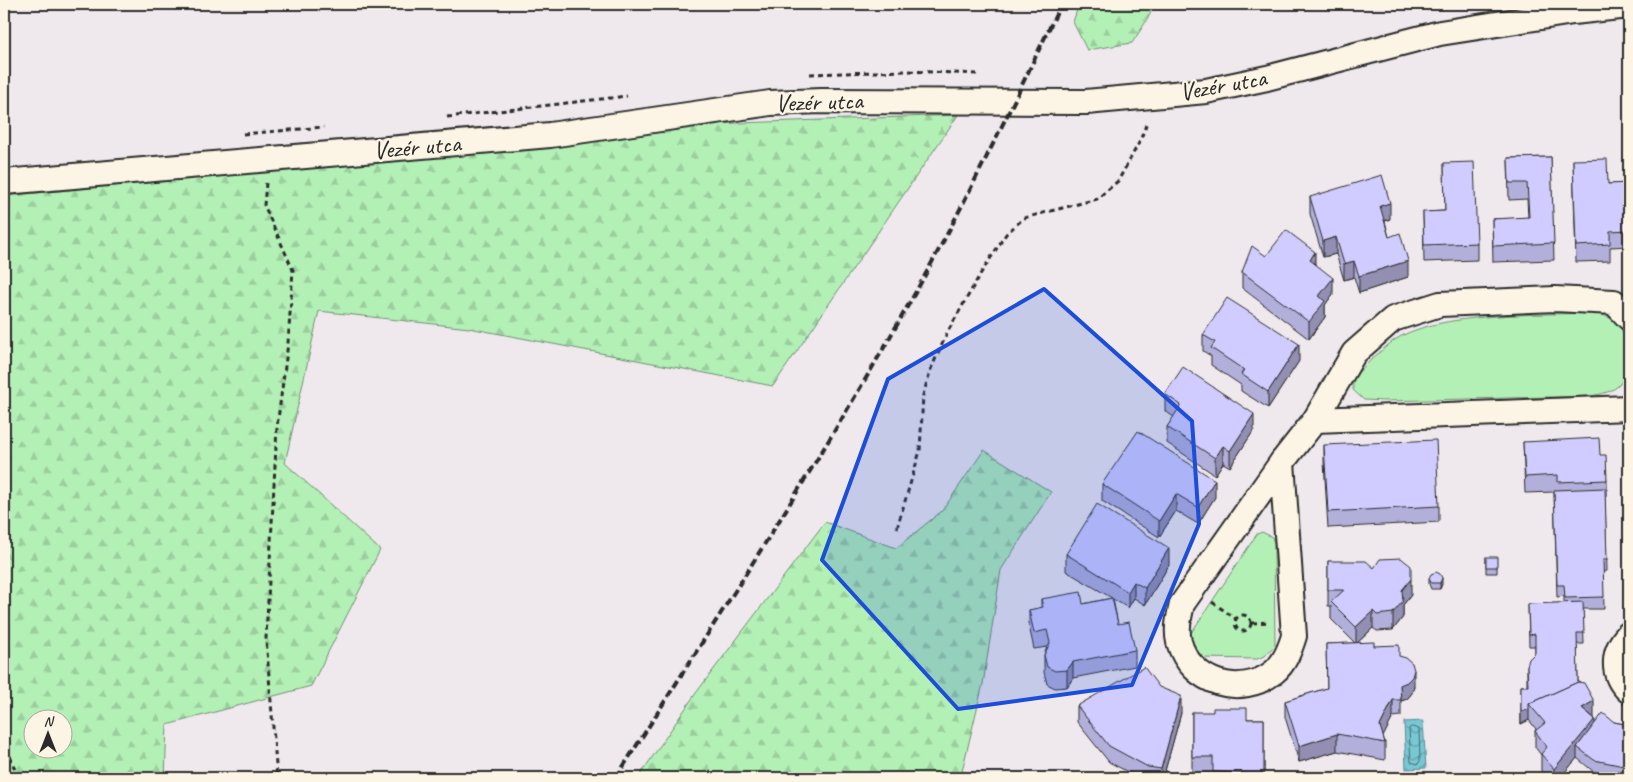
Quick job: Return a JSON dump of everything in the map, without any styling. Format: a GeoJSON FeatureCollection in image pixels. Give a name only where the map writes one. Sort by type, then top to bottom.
{"type":"FeatureCollection","features":[{"type":"Feature","properties":{"kind":"street","name":"Vezér utca"},"geometry":{"type":"LineString","coordinates":[[4,182],[550,135],[770,103],[821,101],[1086,102],[1206,91],[1267,78],[1440,33],[1573,12],[1629,6]]}},
{"type":"Feature","properties":{"kind":"street"},"geometry":{"type":"LineString","coordinates":[[1282,462],[1294,636],[1288,655],[1276,671],[1258,682],[1245,685],[1219,684],[1201,675],[1187,660],[1179,641],[1177,623],[1182,604],[1282,462],[1315,420],[1354,353],[1393,319],[1440,304],[1555,299],[1614,302],[1629,318]]}},
{"type":"Feature","properties":{"kind":"street"},"geometry":{"type":"LineString","coordinates":[[1315,420],[1629,408]]}},
{"type":"Feature","properties":{"kind":"street"},"geometry":{"type":"LineString","coordinates":[[1629,634],[1622,641],[1615,664],[1617,676],[1629,691]]}},
{"type":"Feature","properties":{"kind":"path"},"geometry":{"type":"LineString","coordinates":[[897,528],[920,451],[924,395],[931,369],[947,333],[981,273],[1006,234],[1024,218],[1097,200],[1118,181],[1140,141],[1158,96]]}},
{"type":"Feature","properties":{"kind":"path"},"geometry":{"type":"LineString","coordinates":[[268,160],[264,204],[293,270],[288,343],[277,427],[266,638],[277,778]]}},
{"type":"Feature","properties":{"kind":"path"},"geometry":{"type":"LineString","coordinates":[[1240,615],[1245,615],[1252,623],[1247,631],[1237,629],[1235,624],[1240,615]]}},
{"type":"Feature","properties":{"kind":"path"},"geometry":{"type":"LineString","coordinates":[[4,739],[18,778]]}},
{"type":"Feature","properties":{"kind":"highlighted area"},"geometry":{"type":"Polygon","coordinates":[[[1044,289],[1192,421],[1199,524],[1132,685],[958,709],[822,560],[888,379],[1044,289]]]}},
{"type":"Feature","properties":{"kind":"shaded area"},"geometry":{"type":"Polygon","coordinates":[[[4,100],[12,165],[4,166],[4,100]]]}},
{"type":"Feature","properties":{"kind":"green space"},"geometry":{"type":"Polygon","coordinates":[[[1079,4],[1155,4],[1132,43],[1087,50],[1073,22],[1079,4]]]}},
{"type":"Feature","properties":{"kind":"green space"},"geometry":{"type":"Polygon","coordinates":[[[958,115],[773,386],[469,328],[319,311],[285,463],[380,550],[311,686],[167,725],[165,778],[4,778],[4,196],[564,145],[712,124],[958,115]]]}},
{"type":"Feature","properties":{"kind":"green space"},"geometry":{"type":"Polygon","coordinates":[[[1597,313],[1608,317],[1620,326],[1626,342],[1627,361],[1624,378],[1617,387],[1607,392],[1591,396],[1384,401],[1364,400],[1353,390],[1353,378],[1362,368],[1393,341],[1412,331],[1435,324],[1491,316],[1597,313]]]}},
{"type":"Feature","properties":{"kind":"green space"},"geometry":{"type":"Polygon","coordinates":[[[984,450],[1051,492],[1001,570],[983,684],[962,771],[988,778],[638,778],[696,693],[825,522],[896,548],[942,511],[984,450]]]}},
{"type":"Feature","properties":{"kind":"green space"},"geometry":{"type":"Polygon","coordinates":[[[1262,532],[1272,537],[1274,543],[1275,645],[1265,656],[1257,659],[1201,658],[1196,654],[1189,636],[1257,534],[1262,532]]]}},
{"type":"Feature","properties":{"kind":"water"},"geometry":{"type":"Polygon","coordinates":[[[1423,721],[1426,768],[1406,769],[1404,722],[1423,721]]]}},
{"type":"Feature","properties":{"kind":"building"},"geometry":{"type":"Polygon","coordinates":[[[1551,157],[1554,243],[1493,246],[1492,219],[1529,217],[1527,183],[1509,183],[1508,158],[1551,157]]]}},
{"type":"Feature","properties":{"kind":"building"},"geometry":{"type":"Polygon","coordinates":[[[1607,159],[1608,184],[1629,183],[1629,230],[1610,231],[1610,244],[1576,246],[1573,160],[1607,159]]]}},
{"type":"Feature","properties":{"kind":"building"},"geometry":{"type":"Polygon","coordinates":[[[1474,162],[1477,243],[1424,245],[1423,212],[1445,211],[1444,163],[1474,162]]]}},
{"type":"Feature","properties":{"kind":"building"},"geometry":{"type":"Polygon","coordinates":[[[1382,175],[1390,203],[1380,206],[1389,237],[1400,233],[1408,261],[1359,276],[1354,261],[1344,264],[1336,237],[1323,241],[1310,197],[1382,175]]]}},
{"type":"Feature","properties":{"kind":"building"},"geometry":{"type":"Polygon","coordinates":[[[1286,230],[1315,252],[1310,260],[1333,278],[1319,296],[1325,301],[1309,322],[1242,272],[1252,246],[1266,256],[1286,230]]]}},
{"type":"Feature","properties":{"kind":"building"},"geometry":{"type":"Polygon","coordinates":[[[1227,298],[1299,344],[1268,392],[1241,374],[1244,370],[1211,348],[1215,342],[1203,335],[1227,298]]]}},
{"type":"Feature","properties":{"kind":"building"},"geometry":{"type":"Polygon","coordinates":[[[1183,367],[1254,414],[1230,451],[1223,446],[1215,458],[1167,427],[1181,405],[1165,394],[1183,367]]]}},
{"type":"Feature","properties":{"kind":"building"},"geometry":{"type":"Polygon","coordinates":[[[1138,431],[1215,480],[1198,507],[1176,494],[1159,521],[1102,484],[1138,431]]]}},
{"type":"Feature","properties":{"kind":"building"},"geometry":{"type":"Polygon","coordinates":[[[1599,438],[1600,455],[1606,455],[1607,480],[1558,482],[1558,475],[1525,477],[1523,442],[1599,438]]]}},
{"type":"Feature","properties":{"kind":"building"},"geometry":{"type":"Polygon","coordinates":[[[1436,440],[1439,506],[1328,512],[1324,445],[1436,440]]]}},
{"type":"Feature","properties":{"kind":"building"},"geometry":{"type":"Polygon","coordinates":[[[1605,488],[1607,560],[1603,560],[1604,597],[1565,598],[1564,585],[1557,585],[1554,490],[1605,488]]]}},
{"type":"Feature","properties":{"kind":"building"},"geometry":{"type":"Polygon","coordinates":[[[1097,504],[1169,548],[1145,588],[1134,582],[1128,592],[1066,554],[1097,504]]]}},
{"type":"Feature","properties":{"kind":"building"},"geometry":{"type":"Polygon","coordinates":[[[1486,557],[1497,557],[1497,567],[1486,567],[1486,557]]]}},
{"type":"Feature","properties":{"kind":"building"},"geometry":{"type":"Polygon","coordinates":[[[1401,558],[1411,566],[1411,579],[1402,590],[1403,601],[1393,613],[1377,615],[1373,611],[1356,627],[1331,602],[1344,590],[1328,590],[1328,561],[1366,561],[1374,568],[1380,559],[1401,558]]]}},
{"type":"Feature","properties":{"kind":"building"},"geometry":{"type":"Polygon","coordinates":[[[1436,572],[1442,578],[1440,583],[1431,583],[1429,578],[1431,574],[1436,572]]]}},
{"type":"Feature","properties":{"kind":"building"},"geometry":{"type":"Polygon","coordinates":[[[1081,592],[1083,604],[1112,598],[1118,624],[1129,622],[1135,650],[1073,662],[1067,670],[1055,671],[1047,667],[1044,655],[1050,643],[1047,630],[1034,633],[1029,610],[1043,607],[1041,599],[1081,592]]]}},
{"type":"Feature","properties":{"kind":"building"},"geometry":{"type":"Polygon","coordinates":[[[1583,602],[1584,633],[1577,633],[1578,682],[1529,704],[1529,709],[1521,712],[1521,686],[1528,686],[1527,666],[1529,659],[1535,653],[1535,634],[1529,635],[1528,604],[1583,602]]]}},
{"type":"Feature","properties":{"kind":"building"},"geometry":{"type":"Polygon","coordinates":[[[1374,642],[1374,646],[1399,645],[1399,656],[1406,658],[1412,663],[1414,670],[1412,677],[1400,685],[1401,700],[1393,700],[1380,726],[1385,743],[1337,734],[1299,746],[1285,701],[1327,688],[1326,644],[1374,642]]]}},
{"type":"Feature","properties":{"kind":"building"},"geometry":{"type":"Polygon","coordinates":[[[1144,667],[1159,687],[1181,696],[1161,769],[1148,767],[1109,746],[1077,706],[1144,667]]]}},
{"type":"Feature","properties":{"kind":"building"},"geometry":{"type":"Polygon","coordinates":[[[1578,682],[1584,683],[1594,701],[1582,708],[1595,719],[1554,769],[1541,754],[1547,747],[1535,731],[1545,723],[1529,704],[1578,682]]]}},
{"type":"Feature","properties":{"kind":"building"},"geometry":{"type":"Polygon","coordinates":[[[1213,708],[1247,708],[1247,719],[1264,719],[1264,774],[1213,772],[1213,757],[1192,757],[1192,712],[1213,712],[1213,708]]]}},
{"type":"Feature","properties":{"kind":"building"},"geometry":{"type":"Polygon","coordinates":[[[1603,713],[1614,722],[1629,725],[1629,767],[1594,760],[1577,747],[1603,713]]]}},
{"type":"Feature","properties":{"kind":"railway"},"geometry":{"type":"LineString","coordinates":[[616,778],[774,529],[888,341],[960,210],[1061,4]]}}]}
